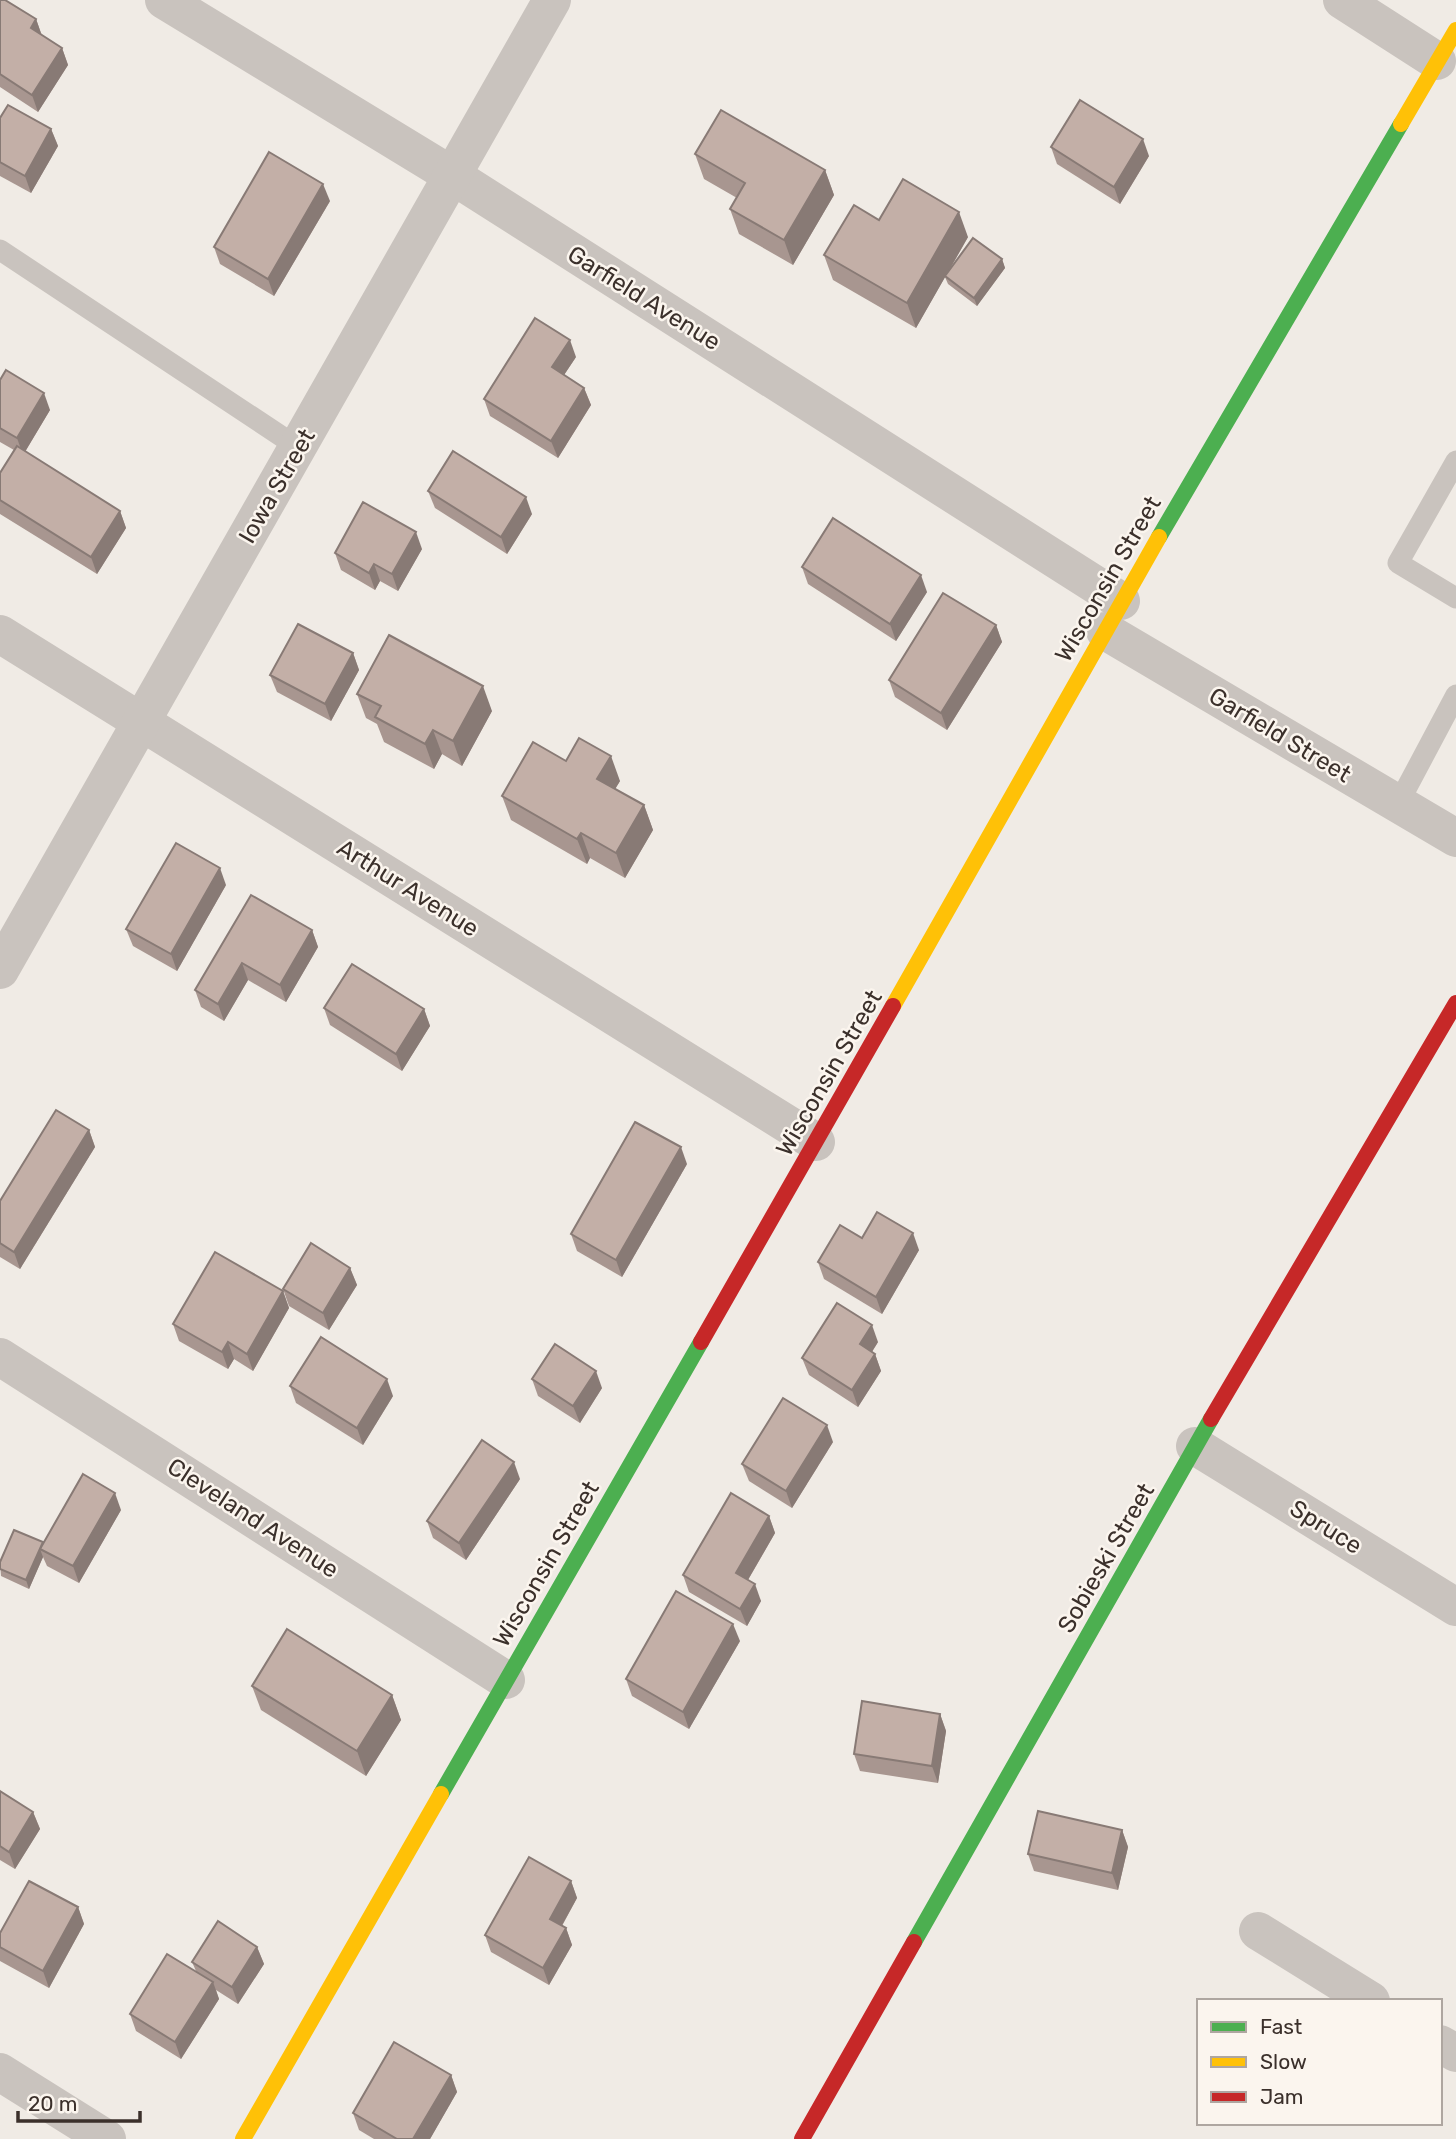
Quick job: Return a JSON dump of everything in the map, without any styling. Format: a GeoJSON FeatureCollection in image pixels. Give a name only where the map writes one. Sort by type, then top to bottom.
{"type":"FeatureCollection","features":[{"type":"Feature","properties":{"kind":"street","name":"Garfield Avenue"},"geometry":{"type":"LineString","coordinates":[[164,0],[453,176],[1113,616]]}},
{"type":"Feature","properties":{"kind":"street","name":"Iowa Street"},"geometry":{"type":"LineString","coordinates":[[0,970],[552,0]]}},
{"type":"Feature","properties":{"kind":"street"},"geometry":{"type":"LineString","coordinates":[[1342,0],[1447,46]]}},
{"type":"Feature","properties":{"kind":"street","name":"Wisconsin Street"},"geometry":{"type":"LineString","coordinates":[[243,2139],[816,1142],[1113,616],[1447,46]]}},
{"type":"Feature","properties":{"kind":"street","name":"Garfield Street"},"geometry":{"type":"LineString","coordinates":[[1113,616],[1398,804],[1456,838]]}},
{"type":"Feature","properties":{"kind":"street","name":"Arthur Avenue"},"geometry":{"type":"LineString","coordinates":[[0,634],[816,1142]]}},
{"type":"Feature","properties":{"kind":"street","name":"Sobieski Street"},"geometry":{"type":"LineString","coordinates":[[807,2138],[1195,1446],[1456,1003]]}},
{"type":"Feature","properties":{"kind":"street","name":"Cleveland Avenue"},"geometry":{"type":"LineString","coordinates":[[0,1357],[506,1679]]}},
{"type":"Feature","properties":{"kind":"street","name":"Spruce"},"geometry":{"type":"LineString","coordinates":[[1195,1446],[1456,1607]]}},
{"type":"Feature","properties":{"kind":"street"},"geometry":{"type":"LineString","coordinates":[[1258,1931],[1368,1999]]}},
{"type":"Feature","properties":{"kind":"street"},"geometry":{"type":"LineString","coordinates":[[0,2072],[107,2139]]}},
{"type":"Feature","properties":{"kind":"lane"},"geometry":{"type":"LineString","coordinates":[[0,250],[299,448]]}},
{"type":"Feature","properties":{"kind":"lane"},"geometry":{"type":"LineString","coordinates":[[1456,461],[1398,563],[1456,598]]}},
{"type":"Feature","properties":{"kind":"lane"},"geometry":{"type":"LineString","coordinates":[[1398,804],[1456,695]]}},
{"type":"Feature","properties":{"kind":"building"},"geometry":{"type":"Polygon","coordinates":[[[0,0],[5,0],[36,19],[31,28],[62,48],[32,95],[0,74],[0,0]]]}},
{"type":"Feature","properties":{"kind":"building"},"geometry":{"type":"Polygon","coordinates":[[[1080,100],[1143,139],[1114,187],[1051,147],[1080,100]]]}},
{"type":"Feature","properties":{"kind":"building"},"geometry":{"type":"Polygon","coordinates":[[[8,105],[51,129],[25,176],[0,162],[0,118],[8,105]]]}},
{"type":"Feature","properties":{"kind":"building"},"geometry":{"type":"Polygon","coordinates":[[[721,110],[825,170],[784,240],[730,209],[745,183],[695,154],[721,110]]]}},
{"type":"Feature","properties":{"kind":"building"},"geometry":{"type":"Polygon","coordinates":[[[269,152],[323,184],[268,279],[214,247],[269,152]]]}},
{"type":"Feature","properties":{"kind":"building"},"geometry":{"type":"Polygon","coordinates":[[[903,179],[959,212],[907,303],[824,255],[854,205],[879,220],[903,179]]]}},
{"type":"Feature","properties":{"kind":"building"},"geometry":{"type":"Polygon","coordinates":[[[973,238],[1002,259],[974,298],[945,276],[973,238]]]}},
{"type":"Feature","properties":{"kind":"building"},"geometry":{"type":"Polygon","coordinates":[[[535,318],[570,340],[552,367],[584,388],[551,441],[484,399],[535,318]]]}},
{"type":"Feature","properties":{"kind":"building"},"geometry":{"type":"Polygon","coordinates":[[[6,370],[44,393],[17,438],[0,428],[0,380],[6,370]]]}},
{"type":"Feature","properties":{"kind":"building"},"geometry":{"type":"Polygon","coordinates":[[[17,446],[120,511],[91,557],[0,500],[0,473],[17,446]]]}},
{"type":"Feature","properties":{"kind":"building"},"geometry":{"type":"Polygon","coordinates":[[[453,451],[526,497],[501,537],[428,491],[453,451]]]}},
{"type":"Feature","properties":{"kind":"building"},"geometry":{"type":"Polygon","coordinates":[[[363,502],[416,532],[392,574],[374,564],[369,573],[335,553],[363,502]]]}},
{"type":"Feature","properties":{"kind":"building"},"geometry":{"type":"Polygon","coordinates":[[[833,518],[921,575],[890,624],[802,567],[833,518]]]}},
{"type":"Feature","properties":{"kind":"building"},"geometry":{"type":"Polygon","coordinates":[[[943,593],[996,625],[941,713],[889,680],[943,593]]]}},
{"type":"Feature","properties":{"kind":"building"},"geometry":{"type":"Polygon","coordinates":[[[298,624],[353,653],[325,704],[270,675],[298,624]]]}},
{"type":"Feature","properties":{"kind":"building"},"geometry":{"type":"Polygon","coordinates":[[[389,635],[483,686],[453,741],[433,730],[425,744],[375,717],[381,706],[357,694],[389,635]]]}},
{"type":"Feature","properties":{"kind":"building"},"geometry":{"type":"Polygon","coordinates":[[[579,738],[611,756],[597,779],[644,805],[616,853],[581,833],[577,839],[502,796],[533,742],[566,761],[579,738]]]}},
{"type":"Feature","properties":{"kind":"building"},"geometry":{"type":"Polygon","coordinates":[[[176,843],[220,868],[171,954],[126,929],[176,843]]]}},
{"type":"Feature","properties":{"kind":"building"},"geometry":{"type":"Polygon","coordinates":[[[251,895],[312,930],[280,985],[242,963],[218,1004],[195,990],[251,895]]]}},
{"type":"Feature","properties":{"kind":"building"},"geometry":{"type":"Polygon","coordinates":[[[352,964],[424,1009],[396,1054],[324,1008],[352,964]]]}},
{"type":"Feature","properties":{"kind":"building"},"geometry":{"type":"Polygon","coordinates":[[[56,1110],[89,1130],[14,1252],[0,1243],[0,1201],[56,1110]]]}},
{"type":"Feature","properties":{"kind":"building"},"geometry":{"type":"Polygon","coordinates":[[[635,1122],[681,1147],[616,1260],[571,1234],[635,1122]]]}},
{"type":"Feature","properties":{"kind":"building"},"geometry":{"type":"Polygon","coordinates":[[[877,1212],[913,1233],[876,1297],[818,1262],[840,1225],[862,1238],[877,1212]]]}},
{"type":"Feature","properties":{"kind":"building"},"geometry":{"type":"Polygon","coordinates":[[[311,1243],[350,1268],[323,1313],[283,1289],[311,1243]]]}},
{"type":"Feature","properties":{"kind":"building"},"geometry":{"type":"Polygon","coordinates":[[[215,1252],[283,1291],[247,1354],[228,1342],[222,1352],[173,1324],[215,1252]]]}},
{"type":"Feature","properties":{"kind":"building"},"geometry":{"type":"Polygon","coordinates":[[[837,1303],[872,1325],[860,1344],[875,1354],[852,1390],[802,1358],[837,1303]]]}},
{"type":"Feature","properties":{"kind":"building"},"geometry":{"type":"Polygon","coordinates":[[[321,1337],[387,1379],[357,1428],[290,1386],[321,1337]]]}},
{"type":"Feature","properties":{"kind":"building"},"geometry":{"type":"Polygon","coordinates":[[[555,1344],[596,1371],[573,1406],[532,1379],[555,1344]]]}},
{"type":"Feature","properties":{"kind":"building"},"geometry":{"type":"Polygon","coordinates":[[[783,1398],[827,1425],[786,1491],[742,1464],[783,1398]]]}},
{"type":"Feature","properties":{"kind":"building"},"geometry":{"type":"Polygon","coordinates":[[[482,1440],[514,1462],[459,1543],[427,1521],[482,1440]]]}},
{"type":"Feature","properties":{"kind":"building"},"geometry":{"type":"Polygon","coordinates":[[[83,1474],[115,1493],[73,1566],[40,1549],[83,1474]]]}},
{"type":"Feature","properties":{"kind":"building"},"geometry":{"type":"Polygon","coordinates":[[[731,1493],[769,1516],[736,1573],[755,1584],[740,1609],[683,1575],[731,1493]]]}},
{"type":"Feature","properties":{"kind":"building"},"geometry":{"type":"Polygon","coordinates":[[[14,1530],[43,1542],[26,1580],[0,1569],[0,1562],[14,1530]]]}},
{"type":"Feature","properties":{"kind":"building"},"geometry":{"type":"Polygon","coordinates":[[[676,1591],[733,1624],[683,1712],[626,1679],[676,1591]]]}},
{"type":"Feature","properties":{"kind":"building"},"geometry":{"type":"Polygon","coordinates":[[[287,1629],[392,1695],[357,1751],[252,1686],[287,1629]]]}},
{"type":"Feature","properties":{"kind":"building"},"geometry":{"type":"Polygon","coordinates":[[[862,1701],[940,1714],[932,1766],[854,1754],[862,1701]]]}},
{"type":"Feature","properties":{"kind":"building"},"geometry":{"type":"Polygon","coordinates":[[[0,1791],[33,1812],[9,1852],[0,1846],[0,1791]]]}},
{"type":"Feature","properties":{"kind":"building"},"geometry":{"type":"Polygon","coordinates":[[[1038,1811],[1122,1830],[1112,1873],[1028,1854],[1038,1811]]]}},
{"type":"Feature","properties":{"kind":"building"},"geometry":{"type":"Polygon","coordinates":[[[529,1857],[571,1881],[550,1919],[566,1928],[543,1968],[485,1935],[529,1857]]]}},
{"type":"Feature","properties":{"kind":"building"},"geometry":{"type":"Polygon","coordinates":[[[29,1881],[78,1907],[43,1971],[0,1947],[0,1933],[29,1881]]]}},
{"type":"Feature","properties":{"kind":"building"},"geometry":{"type":"Polygon","coordinates":[[[218,1921],[257,1947],[232,1987],[192,1962],[218,1921]]]}},
{"type":"Feature","properties":{"kind":"building"},"geometry":{"type":"Polygon","coordinates":[[[167,1954],[213,1982],[175,2042],[130,2014],[167,1954]]]}},
{"type":"Feature","properties":{"kind":"building"},"geometry":{"type":"Polygon","coordinates":[[[394,2042],[451,2075],[413,2139],[397,2139],[353,2113],[394,2042]]]}},
{"type":"Feature","properties":{"kind":"traffic: fast"},"geometry":{"type":"LineString","coordinates":[[1159,537],[1401,124]]}},
{"type":"Feature","properties":{"kind":"traffic: fast"},"geometry":{"type":"LineString","coordinates":[[441,1794],[701,1342]]}},
{"type":"Feature","properties":{"kind":"traffic: fast"},"geometry":{"type":"LineString","coordinates":[[914,1942],[1211,1419]]}},
{"type":"Feature","properties":{"kind":"traffic: slow"},"geometry":{"type":"LineString","coordinates":[[1401,124],[1456,30]]}},
{"type":"Feature","properties":{"kind":"traffic: slow"},"geometry":{"type":"LineString","coordinates":[[893,1006],[1159,537]]}},
{"type":"Feature","properties":{"kind":"traffic: slow"},"geometry":{"type":"LineString","coordinates":[[243,2139],[441,1794]]}},
{"type":"Feature","properties":{"kind":"traffic: jam"},"geometry":{"type":"LineString","coordinates":[[1211,1419],[1456,1003]]}},
{"type":"Feature","properties":{"kind":"traffic: jam"},"geometry":{"type":"LineString","coordinates":[[701,1342],[893,1006]]}},
{"type":"Feature","properties":{"kind":"traffic: jam"},"geometry":{"type":"LineString","coordinates":[[802,2139],[914,1942]]}}]}
